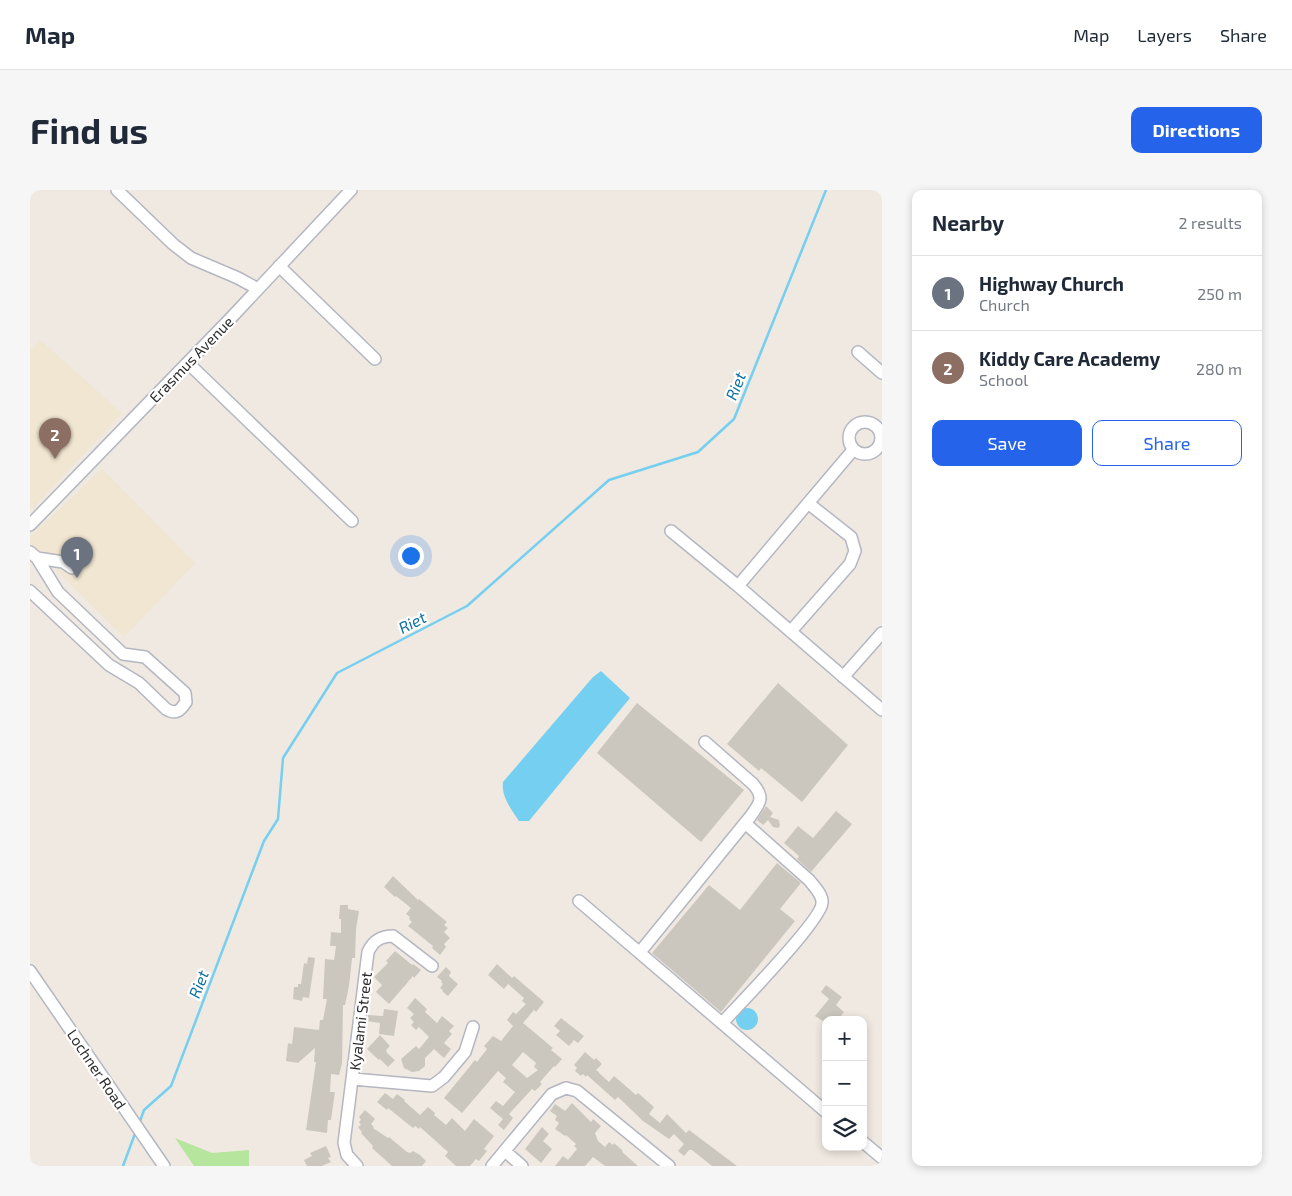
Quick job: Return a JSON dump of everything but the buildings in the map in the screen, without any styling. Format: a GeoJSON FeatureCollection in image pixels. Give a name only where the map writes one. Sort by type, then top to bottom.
{"type":"FeatureCollection","features":[{"type":"Feature","properties":{"kind":"street"},"geometry":{"type":"LineString","coordinates":[[118,190],[173,244],[191,258],[238,278],[258,289]]}},
{"type":"Feature","properties":{"kind":"street","name":"Erasmus Avenue"},"geometry":{"type":"LineString","coordinates":[[32,518],[188,362],[351,190]]}},
{"type":"Feature","properties":{"kind":"street"},"geometry":{"type":"LineString","coordinates":[[279,266],[375,359]]}},
{"type":"Feature","properties":{"kind":"street"},"geometry":{"type":"LineString","coordinates":[[858,352],[882,373]]}},
{"type":"Feature","properties":{"kind":"street"},"geometry":{"type":"LineString","coordinates":[[188,362],[352,521]]}},
{"type":"Feature","properties":{"kind":"street"},"geometry":{"type":"LineString","coordinates":[[878,421],[882,441],[880,450],[865,455],[853,450],[849,443],[852,428],[858,423],[878,421]]}},
{"type":"Feature","properties":{"kind":"street"},"geometry":{"type":"LineString","coordinates":[[738,586],[853,450]]}},
{"type":"Feature","properties":{"kind":"street"},"geometry":{"type":"LineString","coordinates":[[791,631],[850,564],[855,551],[852,537],[808,503]]}},
{"type":"Feature","properties":{"kind":"street"},"geometry":{"type":"LineString","coordinates":[[671,531],[882,710]]}},
{"type":"Feature","properties":{"kind":"street"},"geometry":{"type":"LineString","coordinates":[[34,555],[63,562],[72,568]]}},
{"type":"Feature","properties":{"kind":"street"},"geometry":{"type":"LineString","coordinates":[[30,591],[109,665],[139,683],[172,712],[180,711],[186,702],[185,694],[146,657],[122,654],[66,600],[54,586],[34,555]]}},
{"type":"Feature","properties":{"kind":"street"},"geometry":{"type":"LineString","coordinates":[[843,677],[882,633]]}},
{"type":"Feature","properties":{"kind":"street"},"geometry":{"type":"LineString","coordinates":[[127,676],[135,656]]}},
{"type":"Feature","properties":{"kind":"street"},"geometry":{"type":"LineString","coordinates":[[640,952],[746,823],[760,801],[758,790],[705,742]]}},
{"type":"Feature","properties":{"kind":"street"},"geometry":{"type":"LineString","coordinates":[[722,1023],[810,925],[821,908],[822,902],[809,880],[746,823]]}},
{"type":"Feature","properties":{"kind":"street"},"geometry":{"type":"LineString","coordinates":[[579,900],[822,1109]]}},
{"type":"Feature","properties":{"kind":"street","name":"Kyalami Street"},"geometry":{"type":"LineString","coordinates":[[357,1166],[347,1155],[344,1143],[368,952],[378,939],[393,936],[432,966]]}},
{"type":"Feature","properties":{"kind":"street","name":"Lochner Road"},"geometry":{"type":"LineString","coordinates":[[30,972],[164,1166]]}},
{"type":"Feature","properties":{"kind":"street"},"geometry":{"type":"LineString","coordinates":[[353,1079],[432,1086],[441,1081],[465,1052],[473,1028]]}},
{"type":"Feature","properties":{"kind":"street"},"geometry":{"type":"LineString","coordinates":[[492,1166],[552,1094],[569,1088],[604,1112],[669,1166]]}},
{"type":"Feature","properties":{"kind":"street"},"geometry":{"type":"LineString","coordinates":[[867,1145],[882,1158]]}},
{"type":"Feature","properties":{"kind":"street"},"geometry":{"type":"LineString","coordinates":[[505,1151],[522,1166]]}},
{"type":"Feature","properties":{"kind":"shaded area"},"geometry":{"type":"Polygon","coordinates":[[[40,340],[122,413],[33,508],[30,505],[30,351],[40,340]]]}},
{"type":"Feature","properties":{"kind":"shaded area"},"geometry":{"type":"Polygon","coordinates":[[[102,469],[195,563],[124,637],[30,544],[30,537],[102,469]]]}},
{"type":"Feature","properties":{"kind":"green space"},"geometry":{"type":"Polygon","coordinates":[[[175,1138],[212,1153],[249,1150],[249,1166],[194,1166],[175,1138]]]}},
{"type":"Feature","properties":{"kind":"water"},"geometry":{"type":"Polygon","coordinates":[[[601,671],[630,698],[529,821],[519,821],[505,797],[503,782],[593,677],[601,671]]]}},
{"type":"Feature","properties":{"kind":"water"},"geometry":{"type":"Polygon","coordinates":[[[747,1008],[755,1011],[758,1019],[755,1027],[747,1030],[739,1027],[736,1019],[739,1011],[747,1008]]]}},
{"type":"Feature","properties":{"kind":"waterway","name":"Riet"},"geometry":{"type":"LineString","coordinates":[[139,1124],[144,1110],[171,1086],[264,841],[278,819],[283,758],[337,673],[467,606],[609,480],[698,452],[734,419],[826,190]]}},
{"type":"Feature","properties":{"kind":"waterway","name":"Riet"},"geometry":{"type":"LineString","coordinates":[[123,1166],[136,1131]]}},
{"type":"Feature","properties":{"kind":"place","name":"Kiddy Care Academy"},"geometry":{"type":"Point","coordinates":[55,459]}},
{"type":"Feature","properties":{"kind":"place","name":"Highway Church"},"geometry":{"type":"Point","coordinates":[77,578]}}]}
